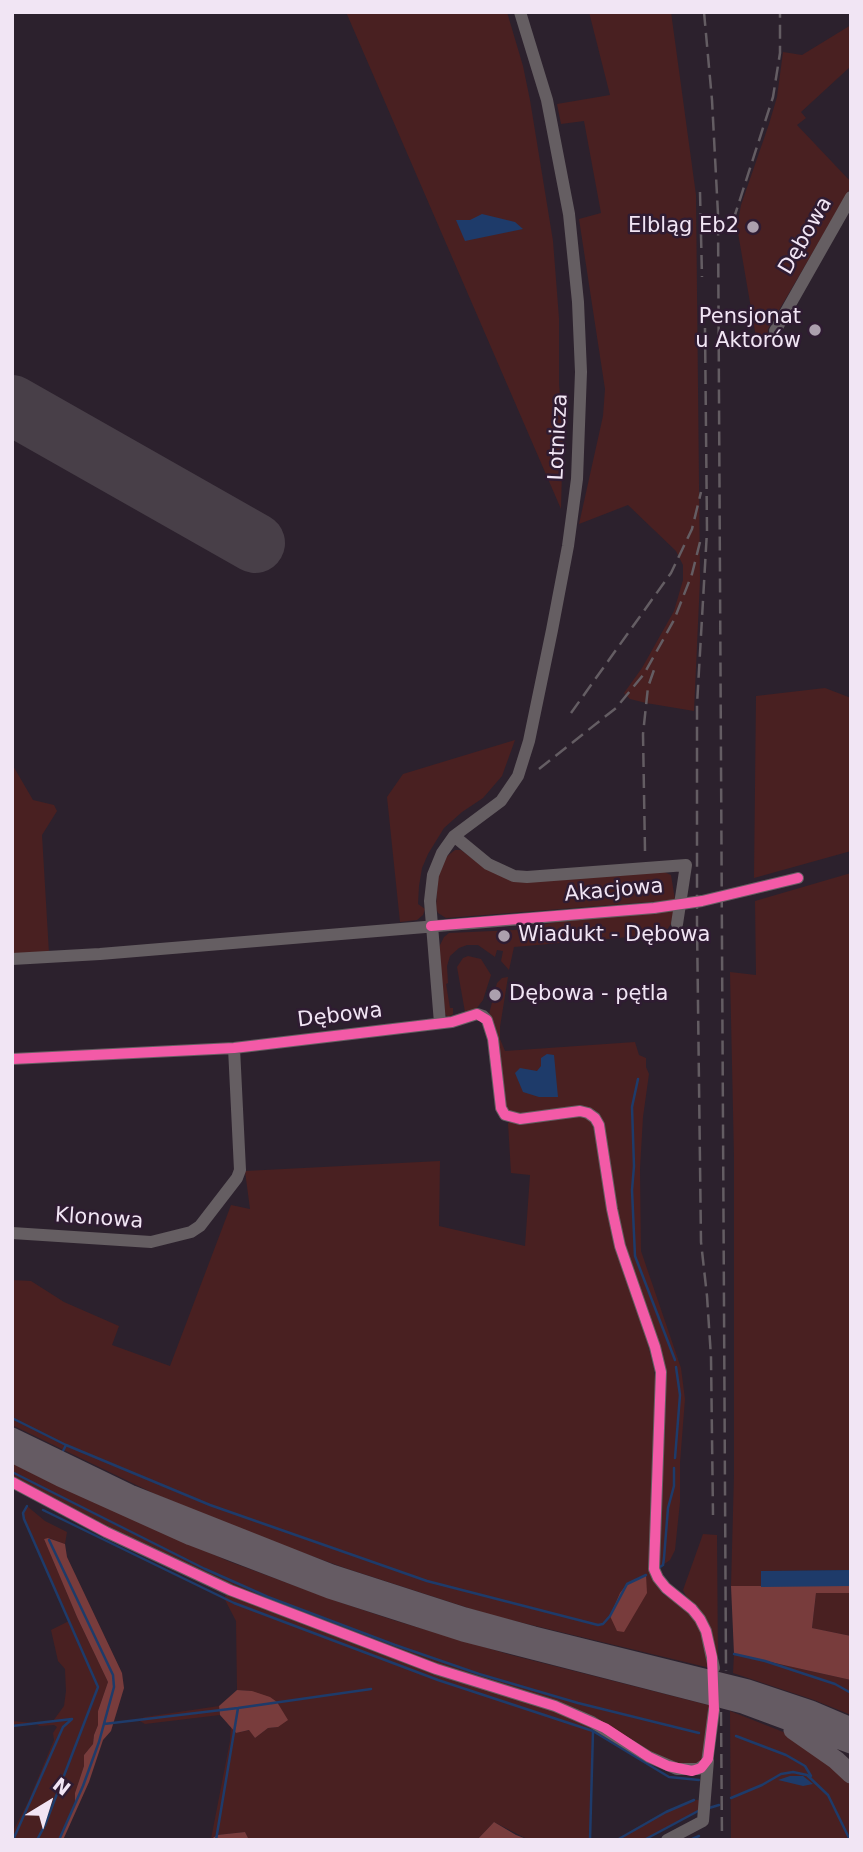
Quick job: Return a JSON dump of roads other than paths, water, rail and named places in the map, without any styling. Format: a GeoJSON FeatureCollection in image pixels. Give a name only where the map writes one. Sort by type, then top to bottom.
{"type":"FeatureCollection","features":[{"type":"Feature","properties":{"kind":"highway"},"geometry":{"type":"LineString","coordinates":[[12,1437],[130,1494],[332,1574],[534,1636],[748,1689],[811,1710],[851,1727]]}},
{"type":"Feature","properties":{"kind":"highway"},"geometry":{"type":"LineString","coordinates":[[12,1453],[191,1536],[330,1589],[463,1632],[759,1709],[851,1744]]}},
{"type":"Feature","properties":{"kind":"highway"},"geometry":{"type":"LineString","coordinates":[[759,1709],[820,1747],[851,1774]]}},
{"type":"Feature","properties":{"kind":"street","name":"Lotnicza"},"geometry":{"type":"LineString","coordinates":[[454,836],[501,801],[512,789],[523,763],[568,546],[577,479],[581,372],[578,302],[569,214],[547,100],[520,12]]}},
{"type":"Feature","properties":{"kind":"street","name":"Dębowa"},"geometry":{"type":"LineString","coordinates":[[775,331],[851,197]]}},
{"type":"Feature","properties":{"kind":"street"},"geometry":{"type":"LineString","coordinates":[[440,1023],[430,901],[433,875],[442,853],[454,836],[488,864],[514,876],[686,865],[677,924]]}},
{"type":"Feature","properties":{"kind":"street","name":"Akacjowa"},"geometry":{"type":"LineString","coordinates":[[12,959],[145,951],[654,908],[702,901],[798,878]]}},
{"type":"Feature","properties":{"kind":"street","name":"Dębowa"},"geometry":{"type":"LineString","coordinates":[[12,1059],[234,1048],[440,1023],[477,1014],[487,1020],[493,1039],[501,1108],[506,1115],[520,1119],[580,1111],[595,1118],[599,1125],[620,1246],[661,1372],[654,1569],[666,1588],[700,1619],[706,1631],[714,1668]]}},
{"type":"Feature","properties":{"kind":"street","name":"Klonowa"},"geometry":{"type":"LineString","coordinates":[[12,1233],[151,1242],[191,1232],[200,1226],[240,1170],[234,1048]]}},
{"type":"Feature","properties":{"kind":"street"},"geometry":{"type":"LineString","coordinates":[[12,1482],[106,1532],[230,1590],[436,1669],[555,1706],[598,1725],[667,1766],[692,1771],[701,1768],[708,1759]]}},
{"type":"Feature","properties":{"kind":"street"},"geometry":{"type":"LineString","coordinates":[[667,1840],[703,1821],[714,1710]]}},
{"type":"Feature","properties":{"kind":"water"},"geometry":{"type":"Polygon","coordinates":[[[482,214],[515,222],[523,229],[465,241],[456,220],[470,220],[482,214]]]}},
{"type":"Feature","properties":{"kind":"water"},"geometry":{"type":"Polygon","coordinates":[[[547,1054],[554,1055],[558,1097],[539,1097],[523,1092],[515,1073],[520,1068],[537,1071],[541,1066],[541,1058],[547,1054]]]}},
{"type":"Feature","properties":{"kind":"water"},"geometry":{"type":"Polygon","coordinates":[[[851,1570],[851,1586],[761,1587],[761,1571],[851,1570]]]}},
{"type":"Feature","properties":{"kind":"water"},"geometry":{"type":"Polygon","coordinates":[[[803,1776],[813,1784],[803,1786],[778,1780],[803,1776]]]}},
{"type":"Feature","properties":{"kind":"waterway"},"geometry":{"type":"LineString","coordinates":[[638,1079],[632,1107],[635,1256],[675,1360]]}},
{"type":"Feature","properties":{"kind":"waterway"},"geometry":{"type":"LineString","coordinates":[[675,1458],[680,1395],[676,1367]]}},
{"type":"Feature","properties":{"kind":"waterway"},"geometry":{"type":"LineString","coordinates":[[12,1418],[66,1445]]}},
{"type":"Feature","properties":{"kind":"waterway"},"geometry":{"type":"LineString","coordinates":[[63,1451],[66,1445],[210,1505],[427,1581],[598,1625],[603,1624],[610,1616],[627,1584],[646,1575]]}},
{"type":"Feature","properties":{"kind":"waterway"},"geometry":{"type":"LineString","coordinates":[[660,1567],[664,1558],[674,1468]]}},
{"type":"Feature","properties":{"kind":"waterway"},"geometry":{"type":"LineString","coordinates":[[12,1472],[205,1569],[268,1597],[479,1674],[578,1703],[699,1733]]}},
{"type":"Feature","properties":{"kind":"waterway"},"geometry":{"type":"LineString","coordinates":[[27,1506],[23,1513],[24,1519],[98,1687],[37,1840]]}},
{"type":"Feature","properties":{"kind":"waterway"},"geometry":{"type":"LineString","coordinates":[[43,1510],[234,1603],[438,1680],[593,1731],[669,1777],[699,1780]]}},
{"type":"Feature","properties":{"kind":"waterway"},"geometry":{"type":"LineString","coordinates":[[49,1540],[113,1675],[114,1687],[99,1742],[59,1840]]}},
{"type":"Feature","properties":{"kind":"waterway"},"geometry":{"type":"LineString","coordinates":[[734,1654],[765,1661],[835,1684],[851,1693]]}},
{"type":"Feature","properties":{"kind":"waterway"},"geometry":{"type":"LineString","coordinates":[[104,1724],[371,1689]]}},
{"type":"Feature","properties":{"kind":"waterway"},"geometry":{"type":"LineString","coordinates":[[216,1840],[238,1708]]}},
{"type":"Feature","properties":{"kind":"waterway"},"geometry":{"type":"LineString","coordinates":[[12,1726],[72,1719]]}},
{"type":"Feature","properties":{"kind":"waterway"},"geometry":{"type":"LineString","coordinates":[[13,1840],[63,1727],[72,1719]]}},
{"type":"Feature","properties":{"kind":"waterway"},"geometry":{"type":"LineString","coordinates":[[590,1840],[593,1731]]}},
{"type":"Feature","properties":{"kind":"waterway"},"geometry":{"type":"LineString","coordinates":[[736,1736],[786,1755],[805,1766],[811,1776]]}},
{"type":"Feature","properties":{"kind":"waterway"},"geometry":{"type":"LineString","coordinates":[[731,1798],[781,1774],[793,1772],[807,1775],[828,1795],[850,1840]]}},
{"type":"Feature","properties":{"kind":"waterway"},"geometry":{"type":"LineString","coordinates":[[617,1840],[666,1812],[694,1800]]}},
{"type":"Feature","properties":{"kind":"waterway"},"geometry":{"type":"LineString","coordinates":[[709,1808],[719,1805]]}},
{"type":"Feature","properties":{"kind":"waterway"},"geometry":{"type":"LineString","coordinates":[[644,1840],[700,1810]]}},
{"type":"Feature","properties":{"kind":"waterway"},"geometry":{"type":"LineString","coordinates":[[690,1840],[699,1836]]}},
{"type":"Feature","properties":{"kind":"railway"},"geometry":{"type":"LineString","coordinates":[[704,12],[718,214],[726,1671]]}},
{"type":"Feature","properties":{"kind":"railway"},"geometry":{"type":"LineString","coordinates":[[733,221],[773,97],[780,53],[780,12]]}},
{"type":"Feature","properties":{"kind":"railway"},"geometry":{"type":"LineString","coordinates":[[700,192],[702,277]]}},
{"type":"Feature","properties":{"kind":"railway"},"geometry":{"type":"LineString","coordinates":[[705,328],[707,531],[697,705],[697,924],[701,1242],[711,1357],[713,1515]]}},
{"type":"Feature","properties":{"kind":"railway"},"geometry":{"type":"LineString","coordinates":[[571,713],[671,573],[692,529],[701,492]]}},
{"type":"Feature","properties":{"kind":"railway"},"geometry":{"type":"LineString","coordinates":[[539,769],[616,708],[644,674],[674,620],[692,574],[700,542]]}},
{"type":"Feature","properties":{"kind":"railway"},"geometry":{"type":"LineString","coordinates":[[645,851],[643,734],[648,687],[655,667]]}},
{"type":"Feature","properties":{"kind":"railway"},"geometry":{"type":"LineString","coordinates":[[721,1712],[722,1840]]}},
{"type":"Feature","properties":{"kind":"place","name":"Elbląg Eb2"},"geometry":{"type":"Point","coordinates":[753,227]}},
{"type":"Feature","properties":{"kind":"place","name":"Pensjonat u Aktorów"},"geometry":{"type":"Point","coordinates":[815,330]}},
{"type":"Feature","properties":{"kind":"place","name":"Wiadukt - Dębowa"},"geometry":{"type":"Point","coordinates":[504,936]}},
{"type":"Feature","properties":{"kind":"place","name":"Dębowa - pętla"},"geometry":{"type":"Point","coordinates":[495,995]}}]}
